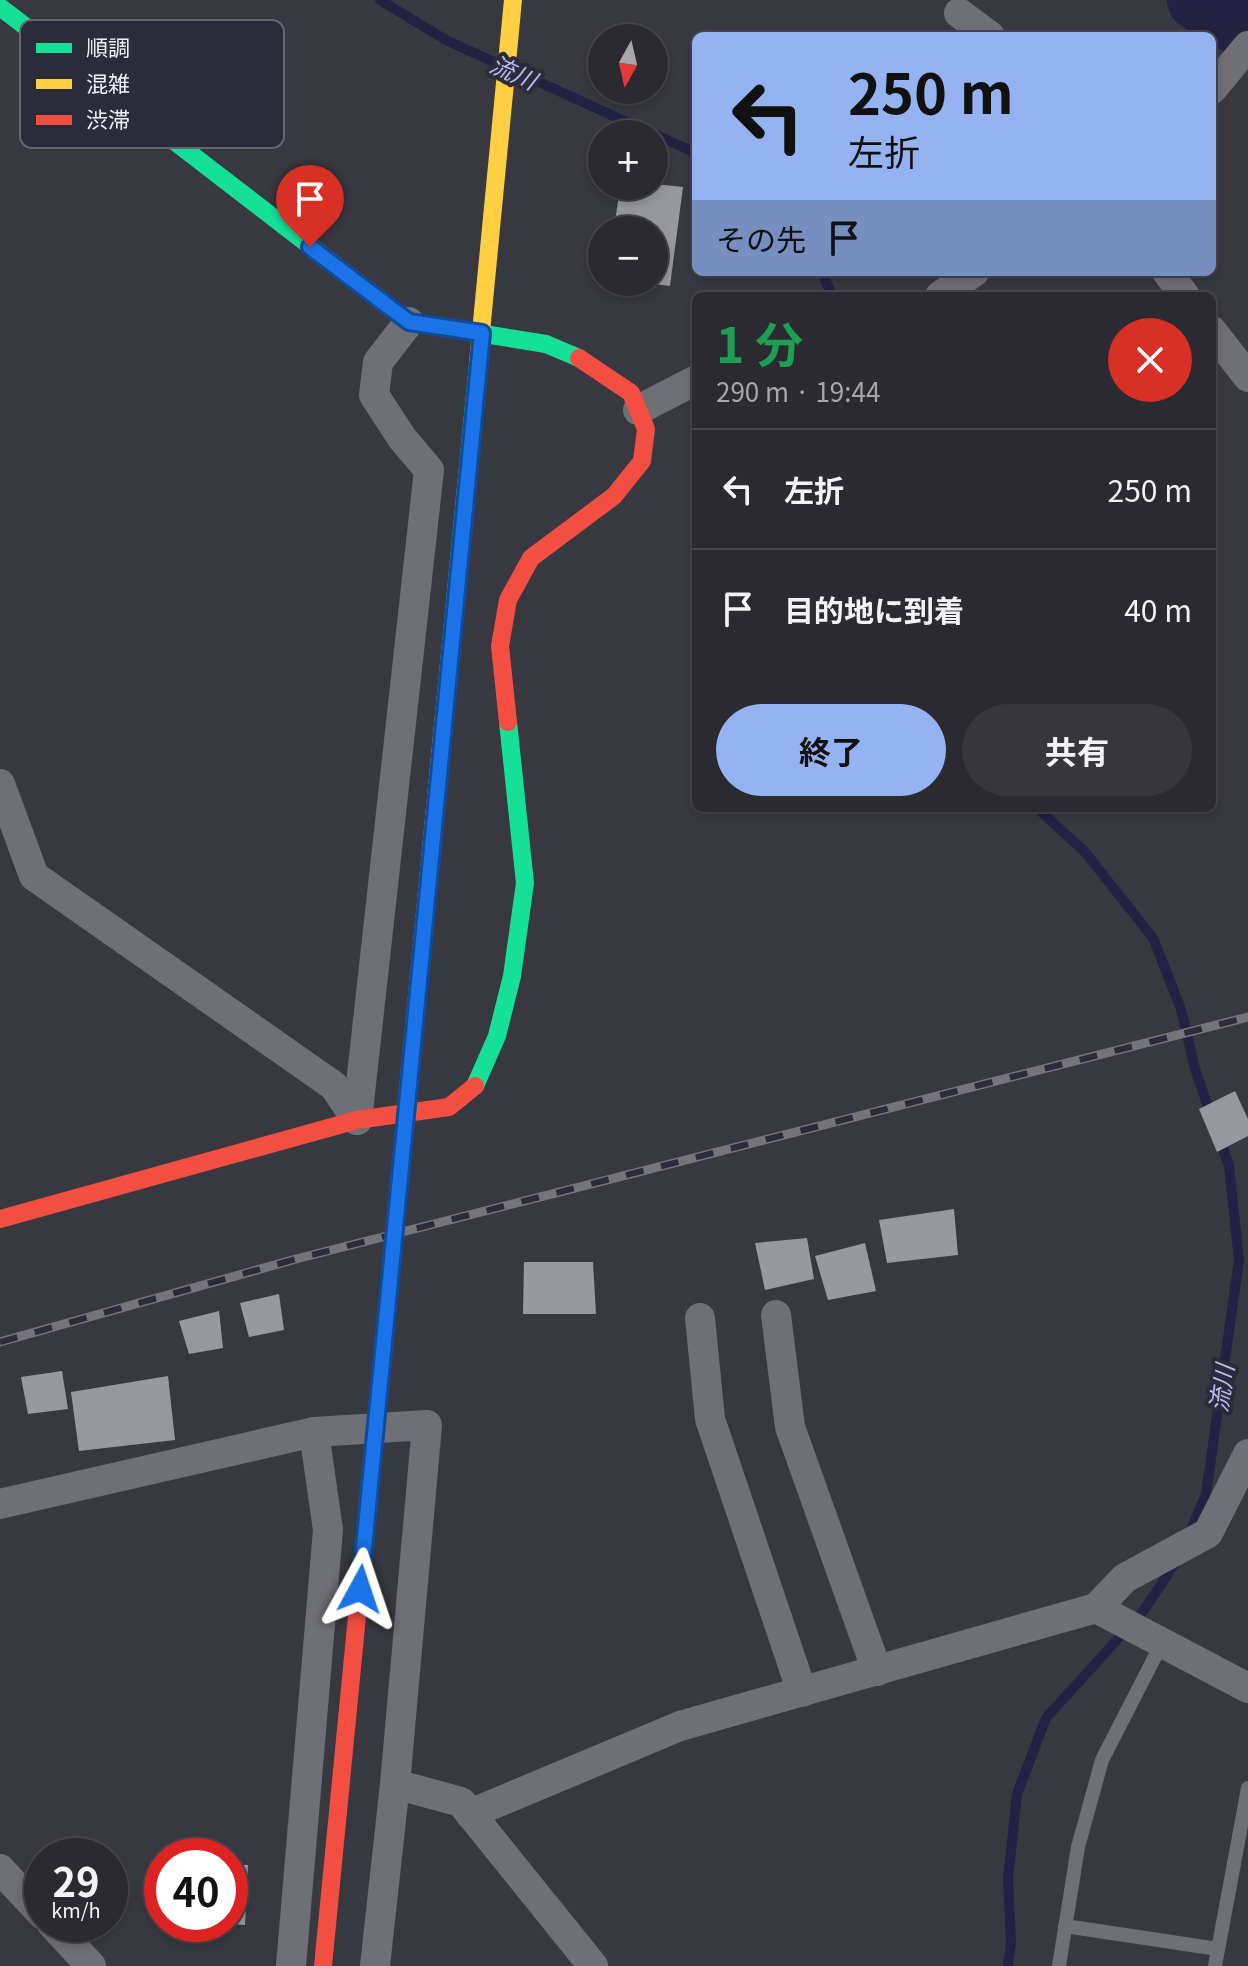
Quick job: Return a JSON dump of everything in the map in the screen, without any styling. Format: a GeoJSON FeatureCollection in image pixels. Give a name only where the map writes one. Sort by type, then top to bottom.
{"type":"FeatureCollection","features":[{"type":"Feature","properties":{"kind":"street"},"geometry":{"type":"LineString","coordinates":[[323,1966],[513,0]]}},
{"type":"Feature","properties":{"kind":"street"},"geometry":{"type":"LineString","coordinates":[[0,7],[20,24]]}},
{"type":"Feature","properties":{"kind":"street"},"geometry":{"type":"LineString","coordinates":[[959,13],[985,32]]}},
{"type":"Feature","properties":{"kind":"street"},"geometry":{"type":"LineString","coordinates":[[1216,84],[1248,46]]}},
{"type":"Feature","properties":{"kind":"street"},"geometry":{"type":"LineString","coordinates":[[0,1219],[357,1120],[449,1107],[475,1087],[497,1036],[512,976],[525,883],[500,646],[508,600],[531,558],[614,496],[642,461],[646,429],[631,393],[585,360],[546,344],[409,322],[181,148]]}},
{"type":"Feature","properties":{"kind":"street"},"geometry":{"type":"LineString","coordinates":[[946,292],[968,276]]}},
{"type":"Feature","properties":{"kind":"street"},"geometry":{"type":"LineString","coordinates":[[357,1120],[429,470],[402,438],[374,395],[378,362],[409,322]]}},
{"type":"Feature","properties":{"kind":"street"},"geometry":{"type":"LineString","coordinates":[[1216,336],[1248,377]]}},
{"type":"Feature","properties":{"kind":"street"},"geometry":{"type":"LineString","coordinates":[[638,410],[692,382]]}},
{"type":"Feature","properties":{"kind":"street"},"geometry":{"type":"LineString","coordinates":[[0,784],[34,876],[334,1086],[357,1120]]}},
{"type":"Feature","properties":{"kind":"street"},"geometry":{"type":"LineString","coordinates":[[776,1315],[790,1427],[877,1671]]}},
{"type":"Feature","properties":{"kind":"street"},"geometry":{"type":"LineString","coordinates":[[700,1318],[710,1419],[802,1692]]}},
{"type":"Feature","properties":{"kind":"street"},"geometry":{"type":"LineString","coordinates":[[0,1504],[314,1432],[427,1425],[395,1784],[375,1966]]}},
{"type":"Feature","properties":{"kind":"street"},"geometry":{"type":"LineString","coordinates":[[291,1966],[328,1530],[314,1432]]}},
{"type":"Feature","properties":{"kind":"street"},"geometry":{"type":"LineString","coordinates":[[470,1814],[680,1726],[1096,1608],[1125,1578],[1208,1533],[1248,1454]]}},
{"type":"Feature","properties":{"kind":"street"},"geometry":{"type":"LineString","coordinates":[[1096,1608],[1248,1688]]}},
{"type":"Feature","properties":{"kind":"street"},"geometry":{"type":"LineString","coordinates":[[395,1784],[461,1802],[593,1966]]}},
{"type":"Feature","properties":{"kind":"street"},"geometry":{"type":"LineString","coordinates":[[0,1869],[24,1895]]}},
{"type":"Feature","properties":{"kind":"street"},"geometry":{"type":"LineString","coordinates":[[69,1942],[91,1966]]}},
{"type":"Feature","properties":{"kind":"lane"},"geometry":{"type":"LineString","coordinates":[[1059,1966],[1078,1847],[1102,1760],[1162,1643]]}},
{"type":"Feature","properties":{"kind":"lane"},"geometry":{"type":"LineString","coordinates":[[1215,1966],[1248,1788]]}},
{"type":"Feature","properties":{"kind":"lane"},"geometry":{"type":"LineString","coordinates":[[1065,1926],[1218,1949]]}},
{"type":"Feature","properties":{"kind":"building"},"geometry":{"type":"Polygon","coordinates":[[[668,185],[683,187],[670,286],[668,216],[616,216],[618,200],[668,200],[668,185]]]}},
{"type":"Feature","properties":{"kind":"building"},"geometry":{"type":"Polygon","coordinates":[[[1235,1091],[1248,1119],[1248,1136],[1217,1152],[1199,1109],[1235,1091]]]}},
{"type":"Feature","properties":{"kind":"building"},"geometry":{"type":"Polygon","coordinates":[[[954,1209],[958,1255],[887,1263],[879,1220],[954,1209]]]}},
{"type":"Feature","properties":{"kind":"building"},"geometry":{"type":"Polygon","coordinates":[[[807,1238],[814,1279],[765,1290],[755,1243],[807,1238]]]}},
{"type":"Feature","properties":{"kind":"building"},"geometry":{"type":"Polygon","coordinates":[[[865,1243],[876,1291],[828,1300],[815,1256],[865,1243]]]}},
{"type":"Feature","properties":{"kind":"building"},"geometry":{"type":"Polygon","coordinates":[[[524,1262],[593,1262],[596,1314],[523,1314],[524,1262]]]}},
{"type":"Feature","properties":{"kind":"building"},"geometry":{"type":"Polygon","coordinates":[[[279,1294],[284,1330],[249,1337],[240,1303],[279,1294]]]}},
{"type":"Feature","properties":{"kind":"building"},"geometry":{"type":"Polygon","coordinates":[[[219,1311],[223,1348],[189,1354],[179,1321],[219,1311]]]}},
{"type":"Feature","properties":{"kind":"building"},"geometry":{"type":"Polygon","coordinates":[[[62,1371],[68,1409],[28,1414],[21,1377],[62,1371]]]}},
{"type":"Feature","properties":{"kind":"building"},"geometry":{"type":"Polygon","coordinates":[[[168,1376],[175,1440],[79,1451],[71,1392],[168,1376]]]}},
{"type":"Feature","properties":{"kind":"waterway","name":"流川"},"geometry":{"type":"LineString","coordinates":[[380,0],[446,40],[498,64]]}},
{"type":"Feature","properties":{"kind":"waterway"},"geometry":{"type":"LineString","coordinates":[[1197,0],[1248,31]]}},
{"type":"Feature","properties":{"kind":"waterway","name":"流川"},"geometry":{"type":"LineString","coordinates":[[517,72],[622,120]]}},
{"type":"Feature","properties":{"kind":"waterway","name":"流川"},"geometry":{"type":"LineString","coordinates":[[668,140],[692,151]]}},
{"type":"Feature","properties":{"kind":"waterway","name":"流川"},"geometry":{"type":"LineString","coordinates":[[824,276],[830,292]]}},
{"type":"Feature","properties":{"kind":"waterway","name":"流川"},"geometry":{"type":"LineString","coordinates":[[1041,812],[1085,852],[1153,938],[1181,1009],[1195,1069],[1212,1118]]}},
{"type":"Feature","properties":{"kind":"waterway","name":"流川"},"geometry":{"type":"LineString","coordinates":[[1188,1537],[1206,1494],[1239,1260],[1229,1166],[1219,1137]]}},
{"type":"Feature","properties":{"kind":"waterway","name":"流川"},"geometry":{"type":"LineString","coordinates":[[1008,1966],[1011,1943],[1008,1879],[1017,1794],[1046,1718],[1144,1610],[1176,1562]]}},
{"type":"Feature","properties":{"kind":"railway"},"geometry":{"type":"LineString","coordinates":[[0,1342],[296,1259],[1248,1017]]}},
{"type":"Feature","properties":{"kind":"traffic: fast"},"geometry":{"type":"LineString","coordinates":[[0,7],[20,22]]}},
{"type":"Feature","properties":{"kind":"traffic: fast"},"geometry":{"type":"LineString","coordinates":[[183,148],[409,322],[546,344],[579,358]]}},
{"type":"Feature","properties":{"kind":"traffic: fast"},"geometry":{"type":"LineString","coordinates":[[446,694],[478,363]]}},
{"type":"Feature","properties":{"kind":"traffic: fast"},"geometry":{"type":"LineString","coordinates":[[475,1086],[497,1036],[512,976],[525,883],[508,722]]}},
{"type":"Feature","properties":{"kind":"traffic: slow"},"geometry":{"type":"LineString","coordinates":[[478,363],[513,0]]}},
{"type":"Feature","properties":{"kind":"traffic: slow"},"geometry":{"type":"LineString","coordinates":[[389,1287],[446,694]]}},
{"type":"Feature","properties":{"kind":"traffic: jam"},"geometry":{"type":"LineString","coordinates":[[508,722],[500,646],[508,600],[531,558],[614,496],[642,461],[646,429],[631,393],[579,358]]}},
{"type":"Feature","properties":{"kind":"traffic: jam"},"geometry":{"type":"LineString","coordinates":[[0,1219],[357,1120],[449,1107],[475,1086]]}},
{"type":"Feature","properties":{"kind":"traffic: jam"},"geometry":{"type":"LineString","coordinates":[[323,1966],[389,1287]]}},
{"type":"Feature","properties":{"kind":"route"},"geometry":{"type":"LineString","coordinates":[[310,247],[409,322],[482,333],[360,1589]]}}]}
